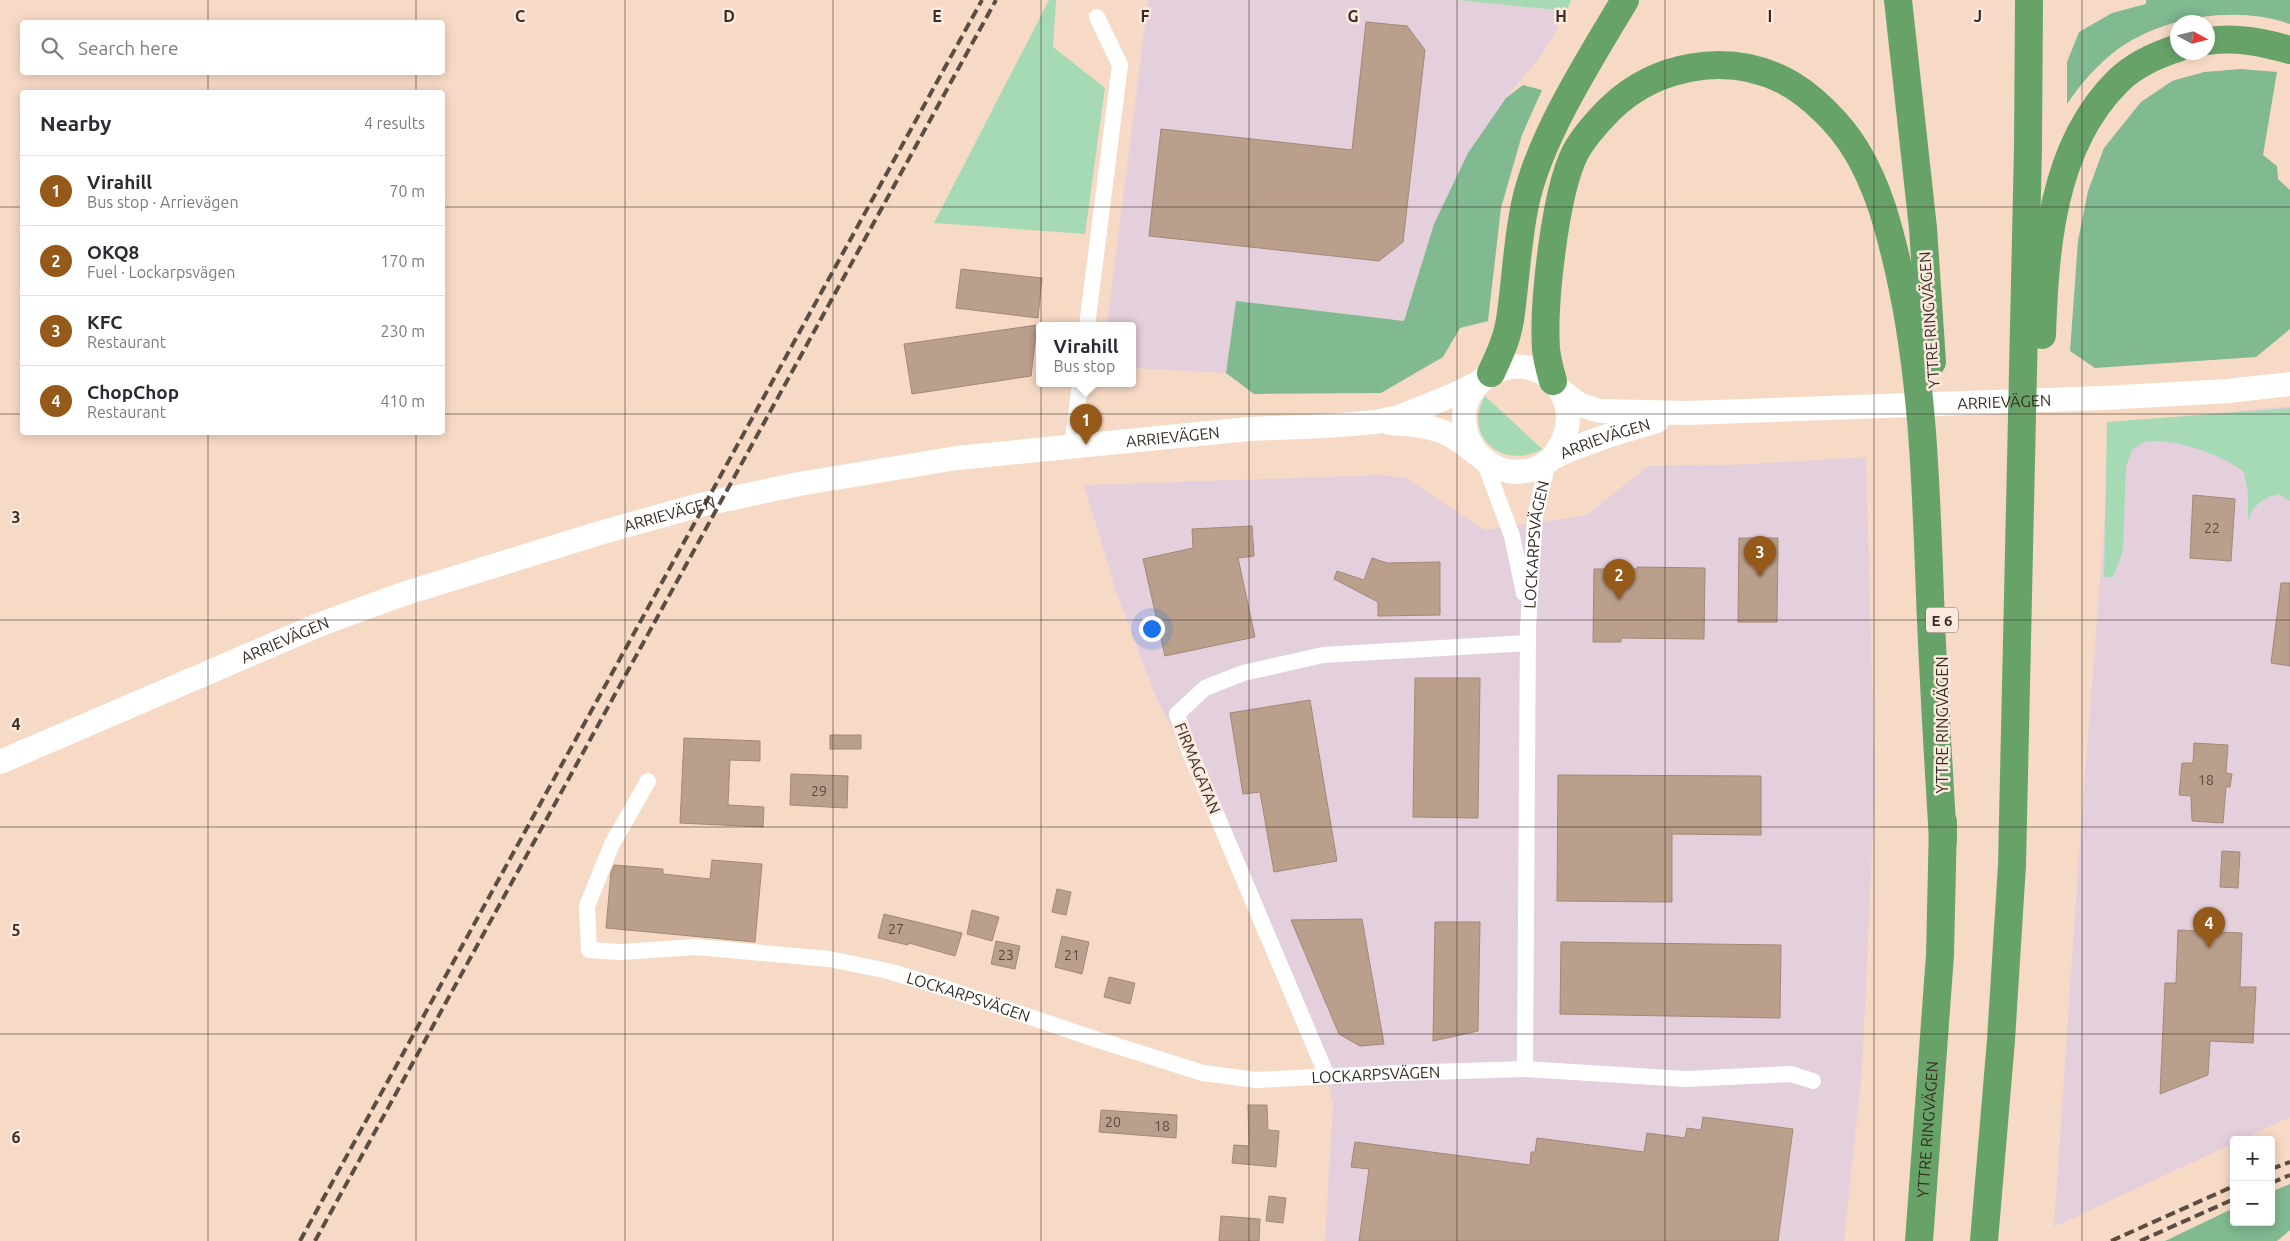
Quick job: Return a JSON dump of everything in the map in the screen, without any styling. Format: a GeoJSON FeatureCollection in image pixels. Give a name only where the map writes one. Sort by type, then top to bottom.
{"type":"FeatureCollection","features":[{"type":"Feature","properties":{"kind":"highway"},"geometry":{"type":"LineString","coordinates":[[1485,378],[1502,348],[1510,320],[1519,235],[1526,198],[1540,158],[1556,122],[1625,0]]}},
{"type":"Feature","properties":{"kind":"highway","name":"YTTRE RINGVÄGEN"},"geometry":{"type":"LineString","coordinates":[[1898,0],[1922,228],[1939,462],[1943,840],[1940,955],[1919,1241]]}},
{"type":"Feature","properties":{"kind":"highway"},"geometry":{"type":"LineString","coordinates":[[2012,866],[2027,176],[2028,0]]}},
{"type":"Feature","properties":{"kind":"highway"},"geometry":{"type":"LineString","coordinates":[[2215,41],[2244,39],[2264,42],[2290,50]]}},
{"type":"Feature","properties":{"kind":"highway"},"geometry":{"type":"LineString","coordinates":[[1984,1241],[2034,593],[2042,326],[2053,217],[2060,184],[2069,158],[2080,134],[2102,99],[2119,80],[2139,65],[2156,55],[2170,51]]}},
{"type":"Feature","properties":{"kind":"highway"},"geometry":{"type":"LineString","coordinates":[[1557,386],[1546,351],[1546,325],[1552,255],[1563,188],[1574,154],[1586,136],[1617,103],[1631,91],[1655,77],[1672,71],[1696,66],[1742,67],[1784,80],[1821,108],[1844,130],[1873,182],[1884,209],[1909,315],[1925,464],[1932,649],[1943,840]]}},
{"type":"Feature","properties":{"kind":"main road"},"geometry":{"type":"LineString","coordinates":[[1510,367],[1529,368],[1542,373],[1557,386],[1567,404],[1568,426],[1562,447],[1550,460],[1536,468],[1523,472],[1503,470],[1481,458],[1470,443],[1465,431],[1464,417],[1466,404],[1472,392],[1485,378],[1510,367]]}},
{"type":"Feature","properties":{"kind":"main road","name":"ARRIEVÄGEN"},"geometry":{"type":"LineString","coordinates":[[0,762],[322,624],[403,594],[603,532],[700,505],[799,484],[958,458],[1249,429],[1376,422],[1399,417],[1458,393],[1485,378]]}},
{"type":"Feature","properties":{"kind":"main road","name":"ARRIEVÄGEN"},"geometry":{"type":"LineString","coordinates":[[1557,386],[1580,405],[1600,411],[1688,413],[2103,398],[2228,391],[2290,384]]}},
{"type":"Feature","properties":{"kind":"main road","name":"ARRIEVÄGEN"},"geometry":{"type":"LineString","coordinates":[[1550,460],[1598,439],[1688,413]]}},
{"type":"Feature","properties":{"kind":"main road","name":"ARRIEVÄGEN"},"geometry":{"type":"LineString","coordinates":[[1376,422],[1417,425],[1444,431],[1462,441],[1481,458]]}},
{"type":"Feature","properties":{"kind":"street"},"geometry":{"type":"LineString","coordinates":[[1088,322],[1120,65],[1097,17]]}},
{"type":"Feature","properties":{"kind":"street"},"geometry":{"type":"LineString","coordinates":[[1072,447],[1080,387]]}},
{"type":"Feature","properties":{"kind":"street","name":"LOCKARPSVÄGEN"},"geometry":{"type":"LineString","coordinates":[[1481,458],[1512,536],[1524,593],[1528,635]]}},
{"type":"Feature","properties":{"kind":"street","name":"LOCKARPSVÄGEN"},"geometry":{"type":"LineString","coordinates":[[1525,1069],[1528,635],[1535,517],[1550,460]]}},
{"type":"Feature","properties":{"kind":"street","name":"FIRMAGATAN"},"geometry":{"type":"LineString","coordinates":[[1327,1076],[1187,745],[1177,714],[1205,688],[1243,673],[1323,655],[1528,635]]}},
{"type":"Feature","properties":{"kind":"street","name":"LOCKARPSVÄGEN"},"geometry":{"type":"LineString","coordinates":[[648,780],[612,844],[586,906],[589,950],[621,952],[696,948],[829,959],[888,971],[948,989],[1203,1073],[1256,1080],[1525,1069],[1686,1079],[1791,1074],[1813,1081]]}},
{"type":"Feature","properties":{"kind":"shaded area"},"geometry":{"type":"Polygon","coordinates":[[[1148,0],[1457,0],[1567,11],[1541,56],[1506,98],[1468,153],[1434,224],[1404,321],[1236,301],[1226,373],[1136,368],[1136,322],[1108,322],[1148,0]]]}},
{"type":"Feature","properties":{"kind":"shaded area"},"geometry":{"type":"Polygon","coordinates":[[[2290,406],[2290,1117],[2249,1136],[2230,1136],[2230,1145],[2054,1227],[2080,839],[2112,423],[2290,406]]]}},
{"type":"Feature","properties":{"kind":"shaded area"},"geometry":{"type":"Polygon","coordinates":[[[1866,457],[1875,786],[1862,1071],[1844,1241],[1325,1241],[1333,1103],[1316,1043],[1258,901],[1155,695],[1116,591],[1084,485],[1382,475],[1406,478],[1484,530],[1587,515],[1648,466],[1730,465],[1866,457]]]}},
{"type":"Feature","properties":{"kind":"green space"},"geometry":{"type":"Polygon","coordinates":[[[1049,0],[1056,0],[1053,47],[1105,88],[1085,234],[934,223],[1049,0]]]}},
{"type":"Feature","properties":{"kind":"green space"},"geometry":{"type":"Polygon","coordinates":[[[1457,0],[1571,0],[1567,11],[1457,0]]]}},
{"type":"Feature","properties":{"kind":"green space"},"geometry":{"type":"Polygon","coordinates":[[[2146,0],[2290,0],[2290,24],[2269,18],[2247,15],[2170,15],[2170,24],[2157,28],[2136,38],[2118,49],[2104,61],[2090,74],[2067,104],[2067,62],[2079,32],[2112,13],[2146,4],[2146,0]]]}},
{"type":"Feature","properties":{"kind":"green space"},"geometry":{"type":"Polygon","coordinates":[[[2241,69],[2277,72],[2263,155],[2277,166],[2278,179],[2290,190],[2290,329],[2256,357],[2095,368],[2070,351],[2078,241],[2088,191],[2104,148],[2141,102],[2172,81],[2204,72],[2241,69]]]}},
{"type":"Feature","properties":{"kind":"green space"},"geometry":{"type":"Polygon","coordinates":[[[1523,85],[1542,90],[1522,135],[1501,208],[1488,321],[1460,328],[1443,357],[1381,393],[1254,394],[1226,373],[1236,301],[1404,321],[1434,224],[1468,153],[1506,98],[1523,85]]]}},
{"type":"Feature","properties":{"kind":"green space"},"geometry":{"type":"Polygon","coordinates":[[[1485,396],[1542,449],[1527,455],[1513,456],[1500,452],[1490,446],[1482,436],[1479,424],[1479,411],[1485,396]]]}},
{"type":"Feature","properties":{"kind":"green space"},"geometry":{"type":"Polygon","coordinates":[[[2290,408],[2290,501],[2278,494],[2267,498],[2256,506],[2248,520],[2248,493],[2244,472],[2236,466],[2197,449],[2168,442],[2145,442],[2132,450],[2126,467],[2123,551],[2113,577],[2104,577],[2107,422],[2290,408]]]}},
{"type":"Feature","properties":{"kind":"green space"},"geometry":{"type":"Polygon","coordinates":[[[2290,1184],[2290,1230],[2277,1241],[2165,1241],[2230,1210],[2230,1226],[2275,1226],[2275,1190],[2290,1184]]]}},
{"type":"Feature","properties":{"kind":"building"},"geometry":{"type":"Polygon","coordinates":[[[1366,22],[1407,26],[1425,50],[1403,242],[1379,261],[1149,236],[1161,129],[1352,150],[1366,22]]]}},
{"type":"Feature","properties":{"kind":"building"},"geometry":{"type":"Polygon","coordinates":[[[961,269],[1042,278],[1038,318],[956,308],[961,269]]]}},
{"type":"Feature","properties":{"kind":"building"},"geometry":{"type":"Polygon","coordinates":[[[1036,325],[1031,376],[912,394],[904,344],[1036,325]]]}},
{"type":"Feature","properties":{"kind":"building"},"geometry":{"type":"Polygon","coordinates":[[[2193,495],[2235,499],[2231,561],[2190,558],[2193,495]]]}},
{"type":"Feature","properties":{"kind":"building"},"geometry":{"type":"Polygon","coordinates":[[[1252,526],[1254,556],[1238,558],[1255,637],[1165,656],[1143,559],[1193,548],[1192,529],[1252,526]]]}},
{"type":"Feature","properties":{"kind":"building"},"geometry":{"type":"Polygon","coordinates":[[[1739,538],[1778,538],[1777,622],[1738,622],[1739,538]]]}},
{"type":"Feature","properties":{"kind":"building"},"geometry":{"type":"Polygon","coordinates":[[[1372,558],[1387,563],[1440,562],[1440,615],[1378,616],[1378,602],[1334,579],[1337,571],[1364,580],[1372,558]]]}},
{"type":"Feature","properties":{"kind":"building"},"geometry":{"type":"Polygon","coordinates":[[[1637,567],[1705,568],[1704,639],[1621,638],[1621,642],[1593,642],[1594,569],[1637,569],[1637,567]]]}},
{"type":"Feature","properties":{"kind":"building"},"geometry":{"type":"Polygon","coordinates":[[[2281,583],[2290,583],[2290,666],[2271,663],[2281,583]]]}},
{"type":"Feature","properties":{"kind":"building"},"geometry":{"type":"Polygon","coordinates":[[[1415,678],[1480,678],[1478,818],[1413,817],[1415,678]]]}},
{"type":"Feature","properties":{"kind":"building"},"geometry":{"type":"Polygon","coordinates":[[[1310,700],[1337,861],[1274,872],[1260,792],[1243,794],[1230,713],[1310,700]]]}},
{"type":"Feature","properties":{"kind":"building"},"geometry":{"type":"Polygon","coordinates":[[[830,735],[861,735],[861,749],[830,749],[830,735]]]}},
{"type":"Feature","properties":{"kind":"building"},"geometry":{"type":"Polygon","coordinates":[[[684,738],[760,741],[760,761],[730,760],[728,805],[764,807],[763,827],[680,823],[684,738]]]}},
{"type":"Feature","properties":{"kind":"building"},"geometry":{"type":"Polygon","coordinates":[[[2194,743],[2228,745],[2226,773],[2232,774],[2230,787],[2226,787],[2223,823],[2192,821],[2191,796],[2179,795],[2182,763],[2193,763],[2194,743]]]}},
{"type":"Feature","properties":{"kind":"building"},"geometry":{"type":"Polygon","coordinates":[[[791,774],[848,776],[847,808],[790,805],[791,774]]]}},
{"type":"Feature","properties":{"kind":"building"},"geometry":{"type":"Polygon","coordinates":[[[1558,775],[1761,776],[1761,835],[1672,834],[1672,902],[1557,901],[1558,775]]]}},
{"type":"Feature","properties":{"kind":"building"},"geometry":{"type":"Polygon","coordinates":[[[2222,851],[2240,852],[2238,888],[2220,887],[2222,851]]]}},
{"type":"Feature","properties":{"kind":"building"},"geometry":{"type":"Polygon","coordinates":[[[712,860],[762,864],[755,942],[606,928],[611,872],[614,865],[663,869],[663,874],[710,879],[712,860]]]}},
{"type":"Feature","properties":{"kind":"building"},"geometry":{"type":"Polygon","coordinates":[[[1057,889],[1071,892],[1066,915],[1052,912],[1057,889]]]}},
{"type":"Feature","properties":{"kind":"building"},"geometry":{"type":"Polygon","coordinates":[[[972,910],[999,917],[992,941],[967,934],[972,910]]]}},
{"type":"Feature","properties":{"kind":"building"},"geometry":{"type":"Polygon","coordinates":[[[884,914],[962,933],[955,956],[909,943],[908,945],[878,938],[884,914]]]}},
{"type":"Feature","properties":{"kind":"building"},"geometry":{"type":"Polygon","coordinates":[[[1362,919],[1384,1044],[1360,1046],[1339,1034],[1291,920],[1362,919]]]}},
{"type":"Feature","properties":{"kind":"building"},"geometry":{"type":"Polygon","coordinates":[[[1435,922],[1480,922],[1478,1031],[1433,1041],[1435,922]]]}},
{"type":"Feature","properties":{"kind":"building"},"geometry":{"type":"Polygon","coordinates":[[[2178,930],[2242,933],[2240,987],[2256,987],[2253,1043],[2210,1041],[2208,1075],[2160,1094],[2165,983],[2176,983],[2178,930]]]}},
{"type":"Feature","properties":{"kind":"building"},"geometry":{"type":"Polygon","coordinates":[[[1062,936],[1089,942],[1082,974],[1055,967],[1062,936]]]}},
{"type":"Feature","properties":{"kind":"building"},"geometry":{"type":"Polygon","coordinates":[[[996,941],[1020,946],[1015,969],[991,964],[996,941]]]}},
{"type":"Feature","properties":{"kind":"building"},"geometry":{"type":"Polygon","coordinates":[[[1561,942],[1781,945],[1780,1018],[1560,1014],[1561,942]]]}},
{"type":"Feature","properties":{"kind":"building"},"geometry":{"type":"Polygon","coordinates":[[[1109,977],[1135,983],[1130,1004],[1104,997],[1109,977]]]}},
{"type":"Feature","properties":{"kind":"building"},"geometry":{"type":"Polygon","coordinates":[[[1248,1105],[1267,1105],[1268,1130],[1279,1131],[1276,1167],[1232,1163],[1234,1145],[1249,1146],[1248,1105]]]}},
{"type":"Feature","properties":{"kind":"building"},"geometry":{"type":"Polygon","coordinates":[[[1101,1110],[1177,1115],[1176,1138],[1099,1132],[1101,1110]]]}},
{"type":"Feature","properties":{"kind":"building"},"geometry":{"type":"Polygon","coordinates":[[[1703,1117],[1793,1129],[1778,1241],[1359,1241],[1369,1169],[1351,1167],[1355,1142],[1530,1165],[1531,1152],[1535,1152],[1537,1138],[1644,1152],[1647,1133],[1685,1138],[1687,1128],[1701,1130],[1703,1117]]]}},
{"type":"Feature","properties":{"kind":"building"},"geometry":{"type":"Polygon","coordinates":[[[1269,1196],[1286,1198],[1283,1223],[1266,1221],[1269,1196]]]}},
{"type":"Feature","properties":{"kind":"building"},"geometry":{"type":"Polygon","coordinates":[[[1221,1216],[1260,1219],[1259,1241],[1219,1241],[1221,1216]]]}},
{"type":"Feature","properties":{"kind":"railway"},"geometry":{"type":"LineString","coordinates":[[300,1241],[982,0]]}},
{"type":"Feature","properties":{"kind":"railway"},"geometry":{"type":"LineString","coordinates":[[315,1241],[996,0]]}},
{"type":"Feature","properties":{"kind":"railway"},"geometry":{"type":"LineString","coordinates":[[2275,1168],[2290,1162]]}},
{"type":"Feature","properties":{"kind":"railway"},"geometry":{"type":"LineString","coordinates":[[2275,1181],[2290,1175]]}},
{"type":"Feature","properties":{"kind":"railway"},"geometry":{"type":"LineString","coordinates":[[2111,1241],[2230,1188]]}},
{"type":"Feature","properties":{"kind":"railway"},"geometry":{"type":"LineString","coordinates":[[2140,1241],[2230,1201]]}},
{"type":"Feature","properties":{"kind":"place","name":"Virahill"},"geometry":{"type":"Point","coordinates":[1086,445]}},
{"type":"Feature","properties":{"kind":"place","name":"KFC"},"geometry":{"type":"Point","coordinates":[1760,577]}},
{"type":"Feature","properties":{"kind":"place","name":"OKQ8"},"geometry":{"type":"Point","coordinates":[1619,600]}},
{"type":"Feature","properties":{"kind":"place","name":"ChopChop"},"geometry":{"type":"Point","coordinates":[2209,948]}}]}
